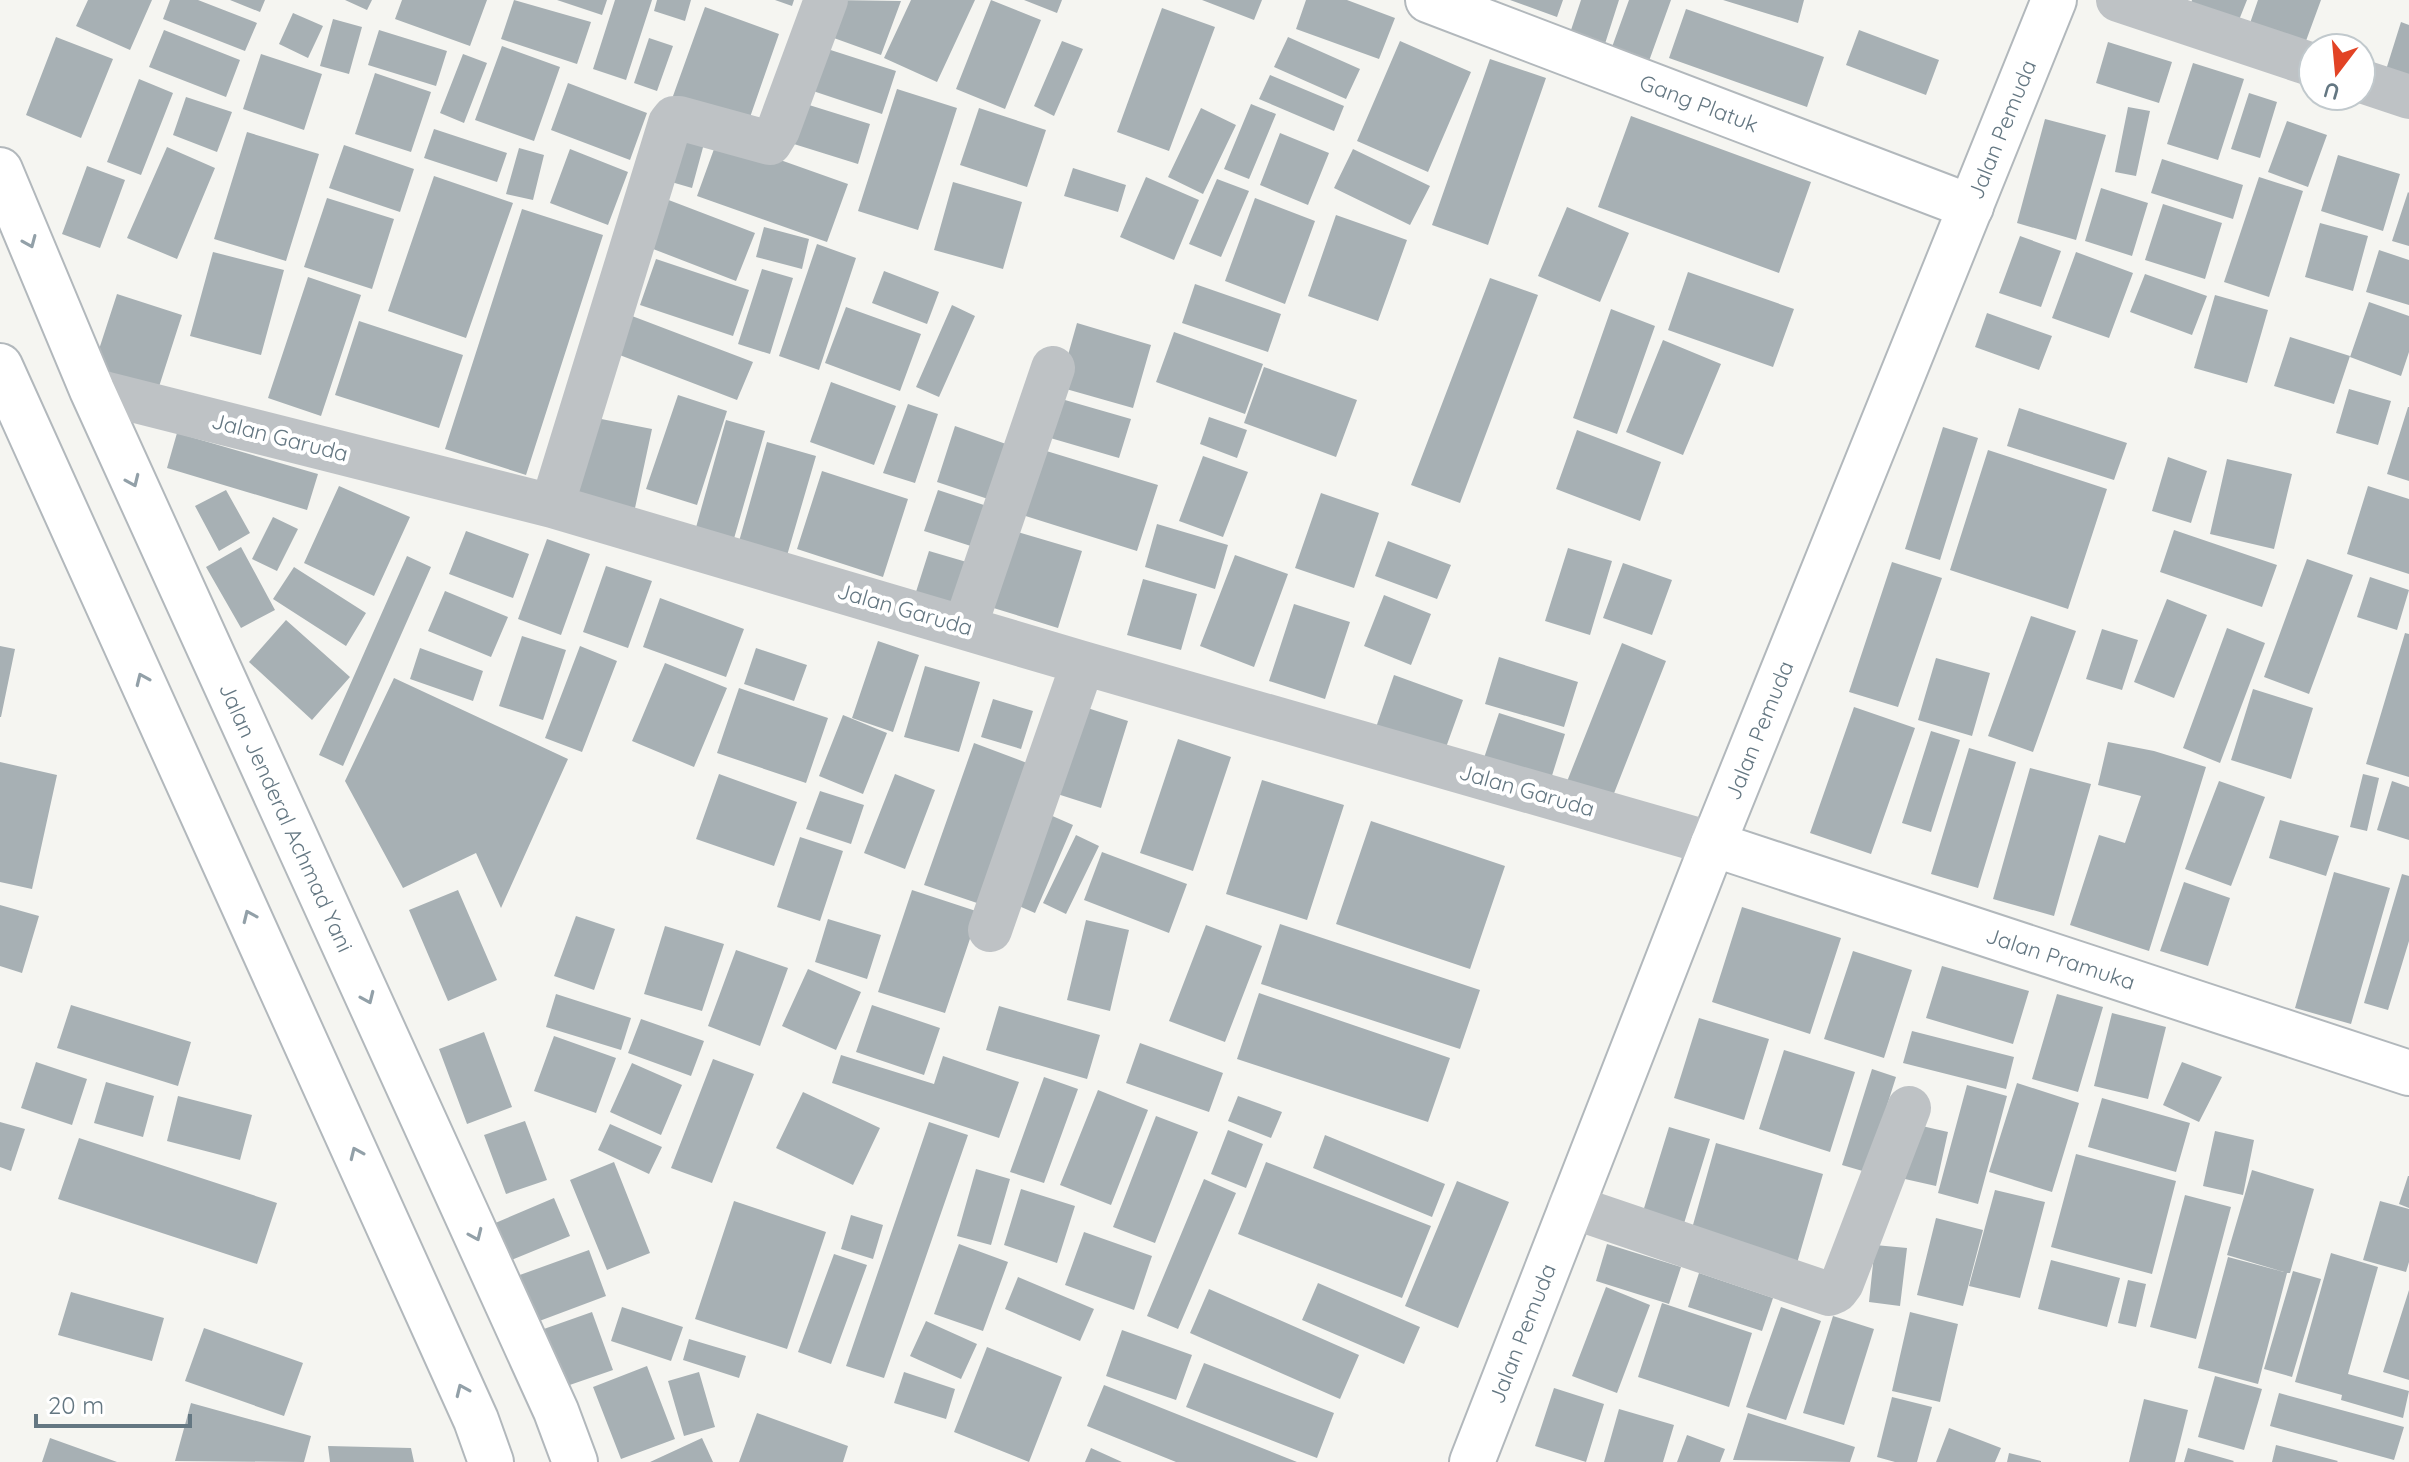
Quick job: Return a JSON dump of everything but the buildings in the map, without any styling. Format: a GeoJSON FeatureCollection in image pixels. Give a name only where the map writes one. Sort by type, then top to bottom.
{"type":"FeatureCollection","features":[{"type":"Feature","properties":{"kind":"main road","name":"Gang Platuk"},"geometry":{"type":"LineString","coordinates":[[1428,0],[1971,207]]}},
{"type":"Feature","properties":{"kind":"main road","name":"Jalan Pemuda"},"geometry":{"type":"LineString","coordinates":[[1472,1462],[1713,844],[2054,0]]}},
{"type":"Feature","properties":{"kind":"main road","name":"Jalan Jenderal Achmad Yani"},"geometry":{"type":"LineString","coordinates":[[0,170],[92,390],[549,1396],[575,1462]]}},
{"type":"Feature","properties":{"kind":"main road"},"geometry":{"type":"LineString","coordinates":[[0,366],[470,1405],[491,1462]]}},
{"type":"Feature","properties":{"kind":"main road","name":"Jalan Pramuka"},"geometry":{"type":"LineString","coordinates":[[1713,844],[2409,1073]]}},
{"type":"Feature","properties":{"kind":"street"},"geometry":{"type":"LineString","coordinates":[[552,506],[671,120],[690,120],[770,143],[778,130],[826,0]]}},
{"type":"Feature","properties":{"kind":"street"},"geometry":{"type":"LineString","coordinates":[[2118,0],[2297,60]]}},
{"type":"Feature","properties":{"kind":"street"},"geometry":{"type":"LineString","coordinates":[[2377,86],[2409,97]]}},
{"type":"Feature","properties":{"kind":"street"},"geometry":{"type":"LineString","coordinates":[[965,627],[1053,368]]}},
{"type":"Feature","properties":{"kind":"street","name":"Jalan Garuda"},"geometry":{"type":"LineString","coordinates":[[92,390],[552,506],[1713,844]]}},
{"type":"Feature","properties":{"kind":"street"},"geometry":{"type":"LineString","coordinates":[[990,930],[1083,663]]}},
{"type":"Feature","properties":{"kind":"street"},"geometry":{"type":"LineString","coordinates":[[1570,1206],[1829,1294],[1842,1283],[1909,1108]]}}]}
